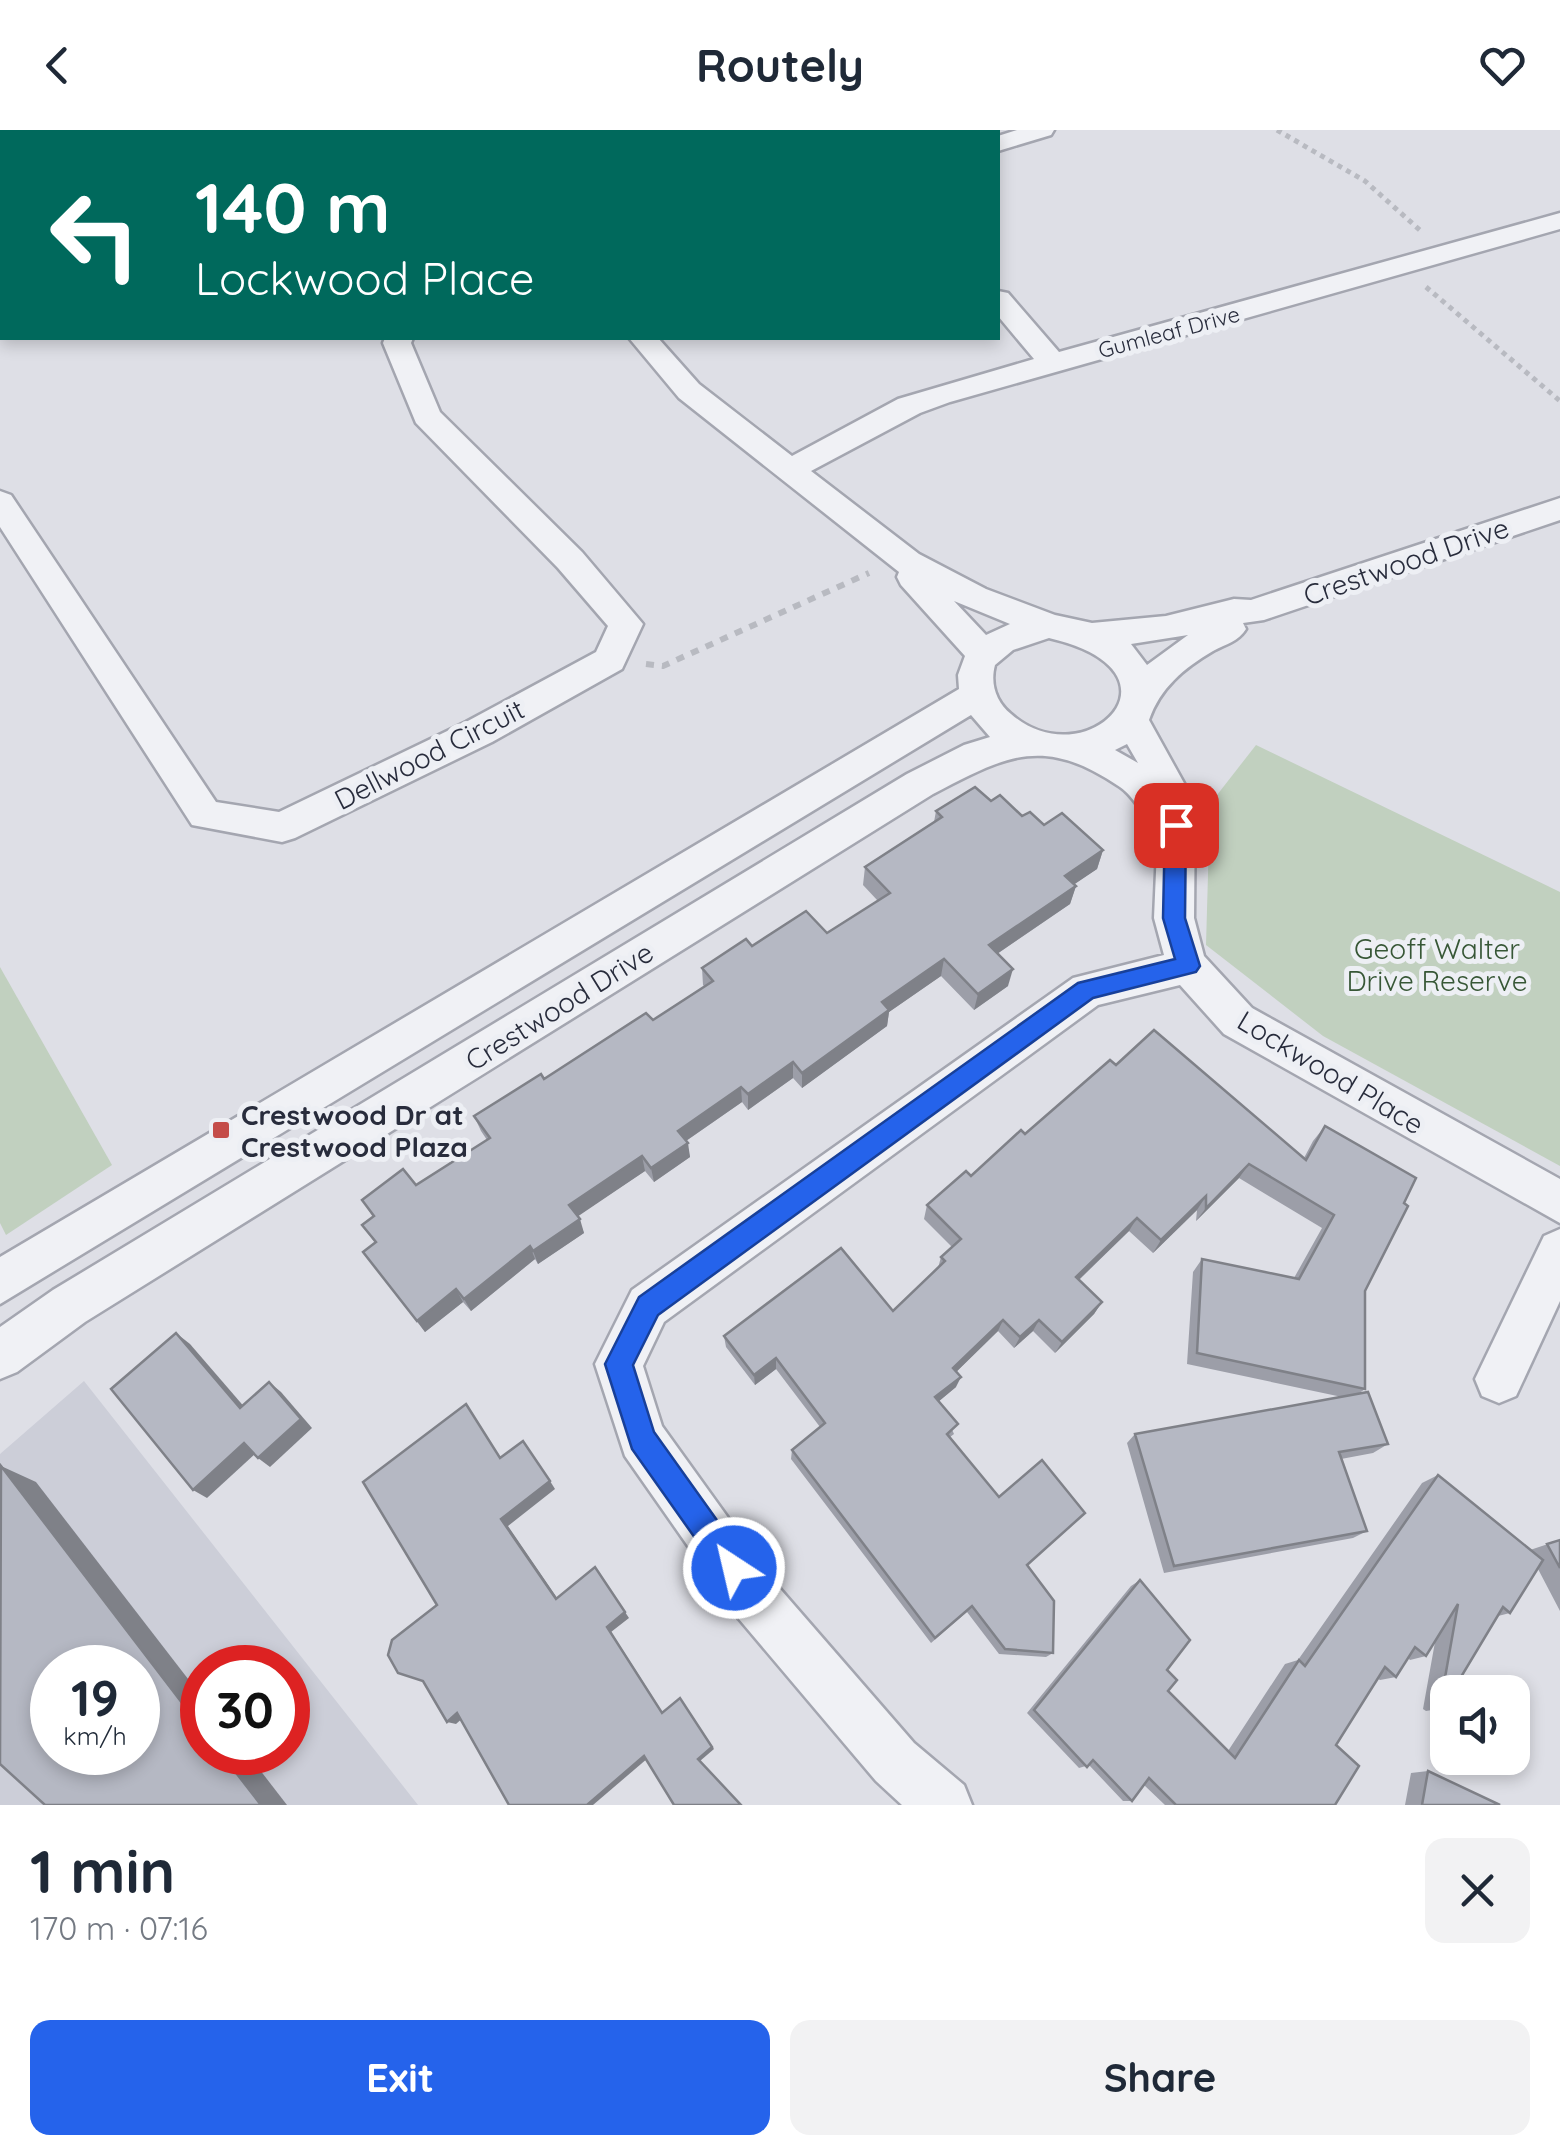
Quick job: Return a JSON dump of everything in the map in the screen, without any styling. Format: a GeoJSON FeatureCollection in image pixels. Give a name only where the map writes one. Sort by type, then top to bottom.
{"type":"FeatureCollection","features":[{"type":"Feature","properties":{"kind":"street"},"geometry":{"type":"LineString","coordinates":[[1000,143],[1042,130]]}},
{"type":"Feature","properties":{"kind":"street","name":"Gumleaf Drive"},"geometry":{"type":"LineString","coordinates":[[789,470],[909,406],[1560,220]]}},
{"type":"Feature","properties":{"kind":"street"},"geometry":{"type":"LineString","coordinates":[[1000,301],[1053,364]]}},
{"type":"Feature","properties":{"kind":"street"},"geometry":{"type":"LineString","coordinates":[[398,340],[427,416],[570,560],[626,624],[610,660]]}},
{"type":"Feature","properties":{"kind":"street"},"geometry":{"type":"LineString","coordinates":[[645,340],[689,391],[905,560],[1009,612],[1049,626],[1094,635],[1128,661],[1136,707],[1114,737],[1061,748],[1026,740],[990,717],[977,696],[977,668],[984,655],[1000,640],[1023,630],[1049,626]]}},
{"type":"Feature","properties":{"kind":"street","name":"Dellwood Circuit"},"geometry":{"type":"LineString","coordinates":[[0,502],[204,816],[282,827],[480,732],[610,660]]}},
{"type":"Feature","properties":{"kind":"street","name":"Crestwood Drive"},"geometry":{"type":"LineString","coordinates":[[1094,635],[1166,628],[1234,611],[1252,612],[1560,510]]}},
{"type":"Feature","properties":{"kind":"street"},"geometry":{"type":"LineString","coordinates":[[905,560],[912,576],[984,655]]}},
{"type":"Feature","properties":{"kind":"street","name":"Crestwood Drive"},"geometry":{"type":"LineString","coordinates":[[1136,707],[1168,662],[1194,644],[1239,625],[1252,612]]}},
{"type":"Feature","properties":{"kind":"street","name":"Crestwood Drive"},"geometry":{"type":"LineString","coordinates":[[0,1282],[977,696]]}},
{"type":"Feature","properties":{"kind":"street","name":"Lockwood Place"},"geometry":{"type":"LineString","coordinates":[[1136,707],[1177,804],[1174,918],[1188,966],[1238,1022],[1560,1202]]}},
{"type":"Feature","properties":{"kind":"street","name":"Crestwood Drive"},"geometry":{"type":"LineString","coordinates":[[0,1355],[69,1306],[920,784],[977,755],[1026,740]]}},
{"type":"Feature","properties":{"kind":"street"},"geometry":{"type":"LineString","coordinates":[[1077,747],[1137,778],[1176,825]]}},
{"type":"Feature","properties":{"kind":"street"},"geometry":{"type":"LineString","coordinates":[[944,1805],[895,1762],[757,1601],[642,1439],[619,1364],[648,1306],[1086,990],[1188,966]]}},
{"type":"Feature","properties":{"kind":"street"},"geometry":{"type":"LineString","coordinates":[[1500,1379],[1560,1252]]}},
{"type":"Feature","properties":{"kind":"path"},"geometry":{"type":"LineString","coordinates":[[1277,130],[1365,180],[1404,212],[1443,255]]}},
{"type":"Feature","properties":{"kind":"path"},"geometry":{"type":"LineString","coordinates":[[1402,267],[1560,401]]}},
{"type":"Feature","properties":{"kind":"path"},"geometry":{"type":"LineString","coordinates":[[610,660],[662,666],[905,560]]}},
{"type":"Feature","properties":{"kind":"shaded area"},"geometry":{"type":"Polygon","coordinates":[[[84,1381],[292,1645],[180,1645],[180,1775],[310,1775],[310,1668],[418,1805],[0,1805],[0,1454],[84,1381]]]}},
{"type":"Feature","properties":{"kind":"green space","name":"Geoff Walter Drive Reserve"},"geometry":{"type":"Polygon","coordinates":[[[1256,745],[1560,892],[1560,1166],[1323,1036],[1206,945],[1210,804],[1256,745]]]}},
{"type":"Feature","properties":{"kind":"green space"},"geometry":{"type":"Polygon","coordinates":[[[0,967],[112,1165],[6,1235],[0,1223],[0,967]]]}},
{"type":"Feature","properties":{"kind":"building"},"geometry":{"type":"Polygon","coordinates":[[[975,787],[991,801],[1000,795],[1022,816],[1030,812],[1044,825],[1062,813],[1103,850],[1065,876],[1076,886],[989,945],[1013,969],[978,994],[944,959],[882,1002],[889,1010],[802,1073],[793,1062],[748,1094],[741,1087],[678,1131],[688,1143],[651,1168],[642,1156],[569,1205],[580,1219],[533,1251],[530,1246],[464,1299],[456,1289],[417,1321],[363,1252],[376,1242],[362,1225],[374,1216],[362,1200],[403,1169],[416,1185],[490,1138],[474,1116],[541,1074],[544,1079],[646,1013],[653,1020],[713,981],[702,968],[746,939],[752,946],[806,911],[827,933],[890,893],[865,867],[942,817],[936,811],[975,787]]]}},
{"type":"Feature","properties":{"kind":"building"},"geometry":{"type":"Polygon","coordinates":[[[1154,1030],[1306,1160],[1325,1126],[1416,1178],[1404,1203],[1408,1206],[1365,1291],[1365,1389],[1197,1353],[1202,1259],[1299,1279],[1334,1215],[1249,1164],[1206,1208],[1206,1196],[1161,1240],[1137,1218],[1076,1277],[1102,1302],[1062,1342],[1039,1320],[1020,1337],[1003,1320],[953,1368],[961,1377],[935,1397],[958,1424],[947,1434],[999,1497],[1042,1460],[1085,1513],[1027,1565],[1054,1601],[1053,1653],[1005,1649],[972,1606],[935,1638],[792,1450],[825,1423],[776,1358],[754,1375],[724,1336],[841,1248],[893,1311],[945,1261],[941,1257],[961,1239],[927,1205],[966,1171],[971,1176],[1021,1130],[1025,1134],[1110,1060],[1116,1065],[1154,1030]]]}},
{"type":"Feature","properties":{"kind":"building"},"geometry":{"type":"Polygon","coordinates":[[[176,1333],[240,1408],[269,1382],[301,1419],[258,1458],[244,1443],[193,1490],[111,1389],[176,1333]]]}},
{"type":"Feature","properties":{"kind":"building"},"geometry":{"type":"Polygon","coordinates":[[[1368,1392],[1388,1444],[1339,1452],[1367,1531],[1174,1566],[1135,1434],[1368,1392]]]}},
{"type":"Feature","properties":{"kind":"building"},"geometry":{"type":"Polygon","coordinates":[[[466,1404],[500,1458],[523,1441],[550,1481],[501,1519],[556,1599],[595,1567],[625,1612],[607,1627],[662,1713],[680,1698],[712,1747],[698,1759],[741,1805],[674,1805],[644,1756],[587,1805],[509,1805],[457,1713],[447,1722],[423,1681],[398,1673],[388,1655],[392,1640],[437,1605],[363,1482],[466,1404]]]}},
{"type":"Feature","properties":{"kind":"building"},"geometry":{"type":"Polygon","coordinates":[[[1,1466],[138,1645],[30,1645],[30,1775],[160,1775],[160,1674],[180,1700],[180,1775],[238,1775],[261,1805],[45,1805],[0,1764],[1,1466]]]}},
{"type":"Feature","properties":{"kind":"building"},"geometry":{"type":"Polygon","coordinates":[[[1438,1475],[1543,1560],[1510,1613],[1503,1607],[1462,1675],[1445,1675],[1458,1604],[1426,1656],[1415,1647],[1396,1677],[1385,1667],[1336,1745],[1359,1766],[1335,1805],[1176,1805],[1149,1778],[1132,1801],[1093,1760],[1087,1767],[1034,1710],[1140,1580],[1190,1640],[1167,1670],[1177,1680],[1168,1691],[1235,1758],[1299,1660],[1305,1666],[1438,1475]]]}},
{"type":"Feature","properties":{"kind":"building"},"geometry":{"type":"Polygon","coordinates":[[[1560,1540],[1560,1568],[1547,1544],[1560,1540]]]}},
{"type":"Feature","properties":{"kind":"building"},"geometry":{"type":"Polygon","coordinates":[[[1428,1771],[1500,1805],[1422,1805],[1428,1771]]]}},
{"type":"Feature","properties":{"kind":"place","name":"Crestwood Dr at Crestwood Plaza"},"geometry":{"type":"Point","coordinates":[221,1130]}},
{"type":"Feature","properties":{"kind":"route"},"geometry":{"type":"LineString","coordinates":[[734,1568],[642,1439],[619,1364],[648,1306],[1086,990],[1188,966],[1174,918],[1176,825]]}}]}
